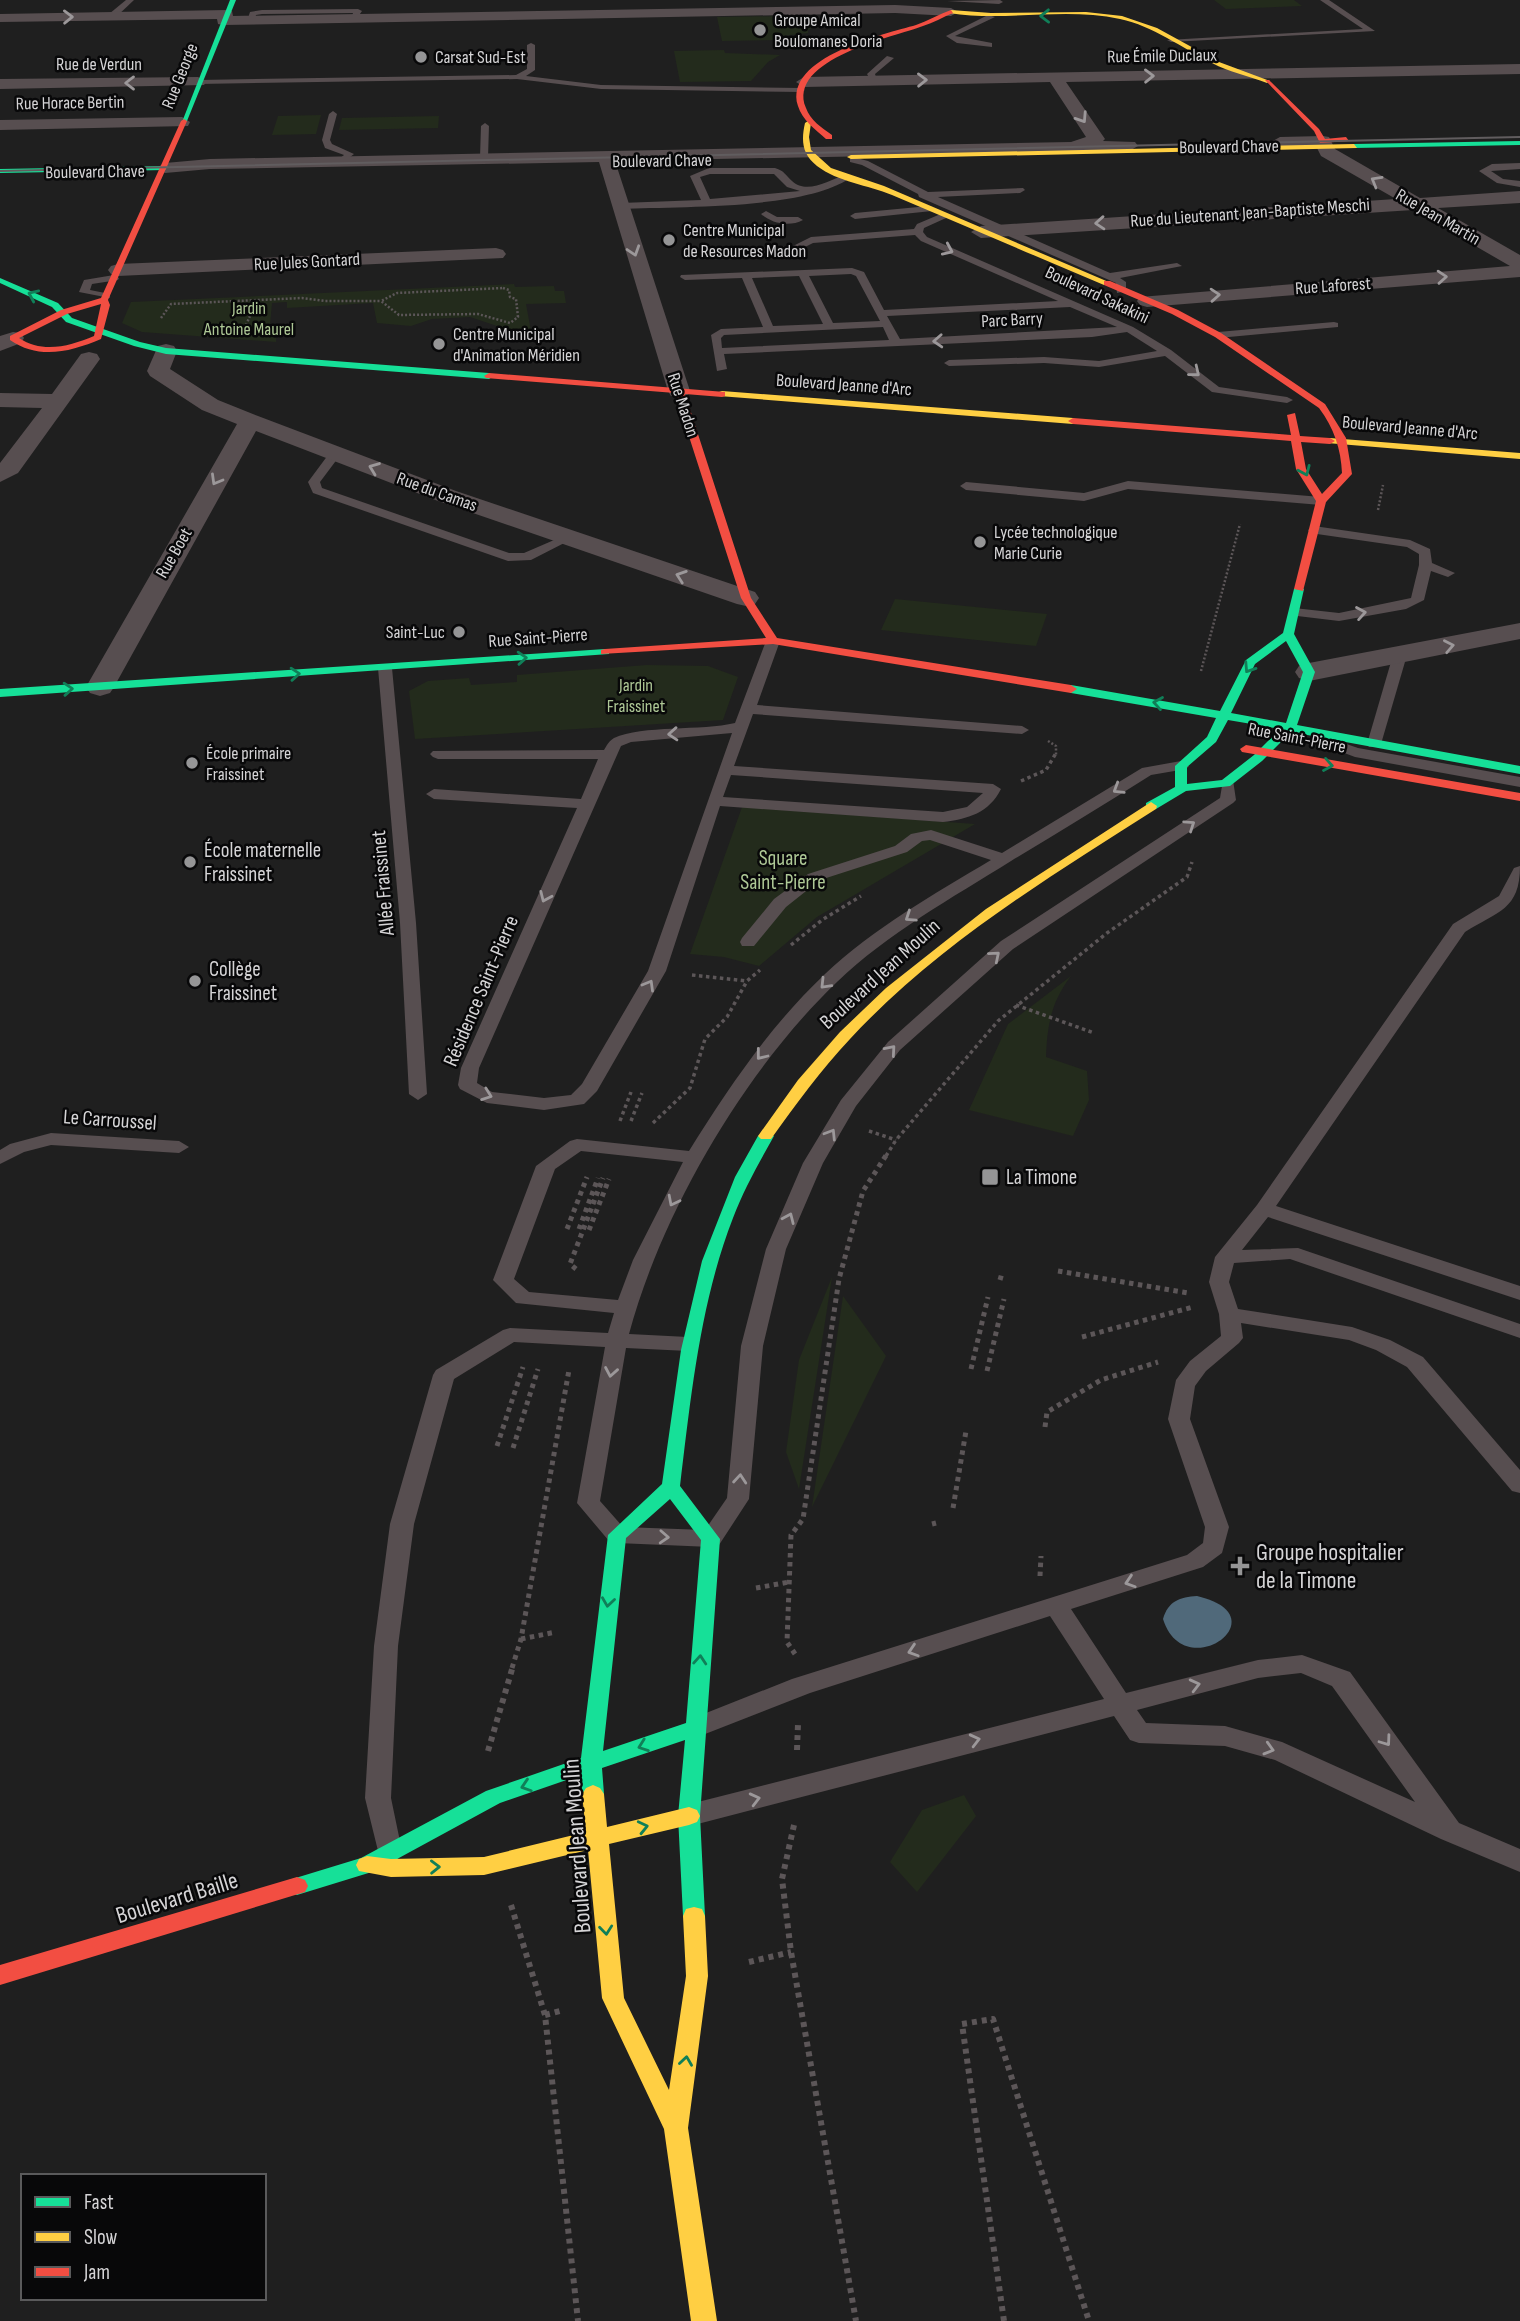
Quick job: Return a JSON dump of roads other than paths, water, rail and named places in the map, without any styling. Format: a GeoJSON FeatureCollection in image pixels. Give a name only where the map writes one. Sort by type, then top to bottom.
{"type":"FeatureCollection","features":[{"type":"Feature","properties":{"kind":"street"},"geometry":{"type":"LineString","coordinates":[[655,5],[761,1],[816,4]]}},
{"type":"Feature","properties":{"kind":"street"},"geometry":{"type":"LineString","coordinates":[[0,18],[228,11],[251,21],[488,8],[816,4],[950,4],[1116,16],[1134,21],[1233,69],[1254,74],[1272,84],[1317,130],[1324,143]]}},
{"type":"Feature","properties":{"kind":"street"},"geometry":{"type":"LineString","coordinates":[[811,154],[804,142],[808,123],[800,101],[808,75],[821,63],[842,51],[887,33],[923,24],[950,4]]}},
{"type":"Feature","properties":{"kind":"street"},"geometry":{"type":"LineString","coordinates":[[887,33],[927,5]]}},
{"type":"Feature","properties":{"kind":"street","name":"Rue George"},"geometry":{"type":"LineString","coordinates":[[99,330],[106,305],[105,298],[147,201],[164,169],[228,11]]}},
{"type":"Feature","properties":{"kind":"street","name":"Rue Émile Duclaux"},"geometry":{"type":"LineString","coordinates":[[803,86],[875,81],[1520,69]]}},
{"type":"Feature","properties":{"kind":"street"},"geometry":{"type":"LineString","coordinates":[[1055,78],[1096,139],[1073,147]]}},
{"type":"Feature","properties":{"kind":"street","name":"Rue de Verdun"},"geometry":{"type":"LineString","coordinates":[[0,84],[198,82]]}},
{"type":"Feature","properties":{"kind":"street","name":"Rue Horace Bertin"},"geometry":{"type":"LineString","coordinates":[[0,125],[182,122]]}},
{"type":"Feature","properties":{"kind":"street","name":"Boulevard Sakakini"},"geometry":{"type":"LineString","coordinates":[[808,123],[878,179],[876,186]]}},
{"type":"Feature","properties":{"kind":"street","name":"Boulevard Chave"},"geometry":{"type":"LineString","coordinates":[[164,169],[210,164],[484,157],[811,154],[849,156],[1324,143],[1520,134]]}},
{"type":"Feature","properties":{"kind":"street","name":"Boulevard Chave"},"geometry":{"type":"LineString","coordinates":[[849,156],[1073,147],[1324,143],[1366,147],[1520,143]]}},
{"type":"Feature","properties":{"kind":"street","name":"Rue Jean Martin"},"geometry":{"type":"LineString","coordinates":[[1324,143],[1327,152],[1412,202],[1515,257]]}},
{"type":"Feature","properties":{"kind":"street","name":"Boulevard Chave"},"geometry":{"type":"LineString","coordinates":[[0,173],[607,163],[811,154]]}},
{"type":"Feature","properties":{"kind":"street","name":"Boulevard Sakakini"},"geometry":{"type":"LineString","coordinates":[[811,154],[845,177],[932,206],[981,232],[1147,301],[1218,335],[1322,405],[1333,417],[1343,442],[1348,474],[1321,501]]}},
{"type":"Feature","properties":{"kind":"street","name":"Rue Madon"},"geometry":{"type":"LineString","coordinates":[[607,163],[746,598],[773,641]]}},
{"type":"Feature","properties":{"kind":"street","name":"Rue du Lieutenant Jean-Baptiste Meschi"},"geometry":{"type":"LineString","coordinates":[[981,232],[1520,197]]}},
{"type":"Feature","properties":{"kind":"street","name":"Rue Jules Gontard"},"geometry":{"type":"LineString","coordinates":[[116,274],[496,254]]}},
{"type":"Feature","properties":{"kind":"street","name":"Rue Laforest"},"geometry":{"type":"LineString","coordinates":[[1147,301],[1520,271]]}},
{"type":"Feature","properties":{"kind":"street"},"geometry":{"type":"LineString","coordinates":[[0,280],[55,305],[64,312]]}},
{"type":"Feature","properties":{"kind":"street"},"geometry":{"type":"LineString","coordinates":[[4,340],[64,312],[105,298]]}},
{"type":"Feature","properties":{"kind":"street","name":"Boulevard Jeanne d'Arc"},"geometry":{"type":"LineString","coordinates":[[64,312],[69,320],[137,344],[166,351]]}},
{"type":"Feature","properties":{"kind":"street"},"geometry":{"type":"LineString","coordinates":[[65,350],[98,337],[99,330]]}},
{"type":"Feature","properties":{"kind":"street","name":"Boulevard Jeanne d'Arc"},"geometry":{"type":"LineString","coordinates":[[4,340],[28,348],[166,351],[1520,456]]}},
{"type":"Feature","properties":{"kind":"street","name":"Rue du Camas"},"geometry":{"type":"LineString","coordinates":[[166,351],[159,371],[210,405],[335,454],[568,538],[746,598]]}},
{"type":"Feature","properties":{"kind":"street"},"geometry":{"type":"LineString","coordinates":[[5,472],[89,359]]}},
{"type":"Feature","properties":{"kind":"street"},"geometry":{"type":"LineString","coordinates":[[1181,786],[1181,766],[1212,739],[1250,662],[1288,634],[1294,612],[1321,501],[1301,469],[1282,380]]}},
{"type":"Feature","properties":{"kind":"street"},"geometry":{"type":"LineString","coordinates":[[0,400],[66,392]]}},
{"type":"Feature","properties":{"kind":"street","name":"Rue Boet"},"geometry":{"type":"LineString","coordinates":[[100,687],[250,421]]}},
{"type":"Feature","properties":{"kind":"street"},"geometry":{"type":"LineString","coordinates":[[1309,672],[1520,631]]}},
{"type":"Feature","properties":{"kind":"street"},"geometry":{"type":"LineString","coordinates":[[1228,783],[1290,728],[1309,672],[1288,634]]}},
{"type":"Feature","properties":{"kind":"street","name":"Rue Saint-Pierre"},"geometry":{"type":"LineString","coordinates":[[0,693],[773,641],[1075,688],[1520,769]]}},
{"type":"Feature","properties":{"kind":"street","name":"Rue Saint-Pierre"},"geometry":{"type":"LineString","coordinates":[[1075,688],[1148,719]]}},
{"type":"Feature","properties":{"kind":"street","name":"Rue Saint-Pierre"},"geometry":{"type":"LineString","coordinates":[[1191,733],[1261,753],[1520,797]]}},
{"type":"Feature","properties":{"kind":"street","name":"Boulevard Jean Moulin"},"geometry":{"type":"LineString","coordinates":[[671,1486],[688,1344],[716,1241],[745,1170],[785,1105],[836,1038],[921,961],[967,926],[1181,786],[1228,783]]}},
{"type":"Feature","properties":{"kind":"street"},"geometry":{"type":"LineString","coordinates":[[617,1535],[671,1486],[711,1539]]}},
{"type":"Feature","properties":{"kind":"street","name":"Boulevard Jean Moulin"},"geometry":{"type":"LineString","coordinates":[[617,1535],[591,1765],[596,1838],[613,1998],[676,2128]]}},
{"type":"Feature","properties":{"kind":"street","name":"Boulevard Jean Moulin"},"geometry":{"type":"LineString","coordinates":[[704,2321],[676,2128],[697,1976],[689,1816],[711,1539]]}},
{"type":"Feature","properties":{"kind":"street","name":"Boulevard Baille"},"geometry":{"type":"LineString","coordinates":[[0,1975],[367,1865],[494,1797],[695,1728]]}},
{"type":"Feature","properties":{"kind":"street","name":"Boulevard Baille"},"geometry":{"type":"LineString","coordinates":[[367,1865],[391,1868],[484,1866],[689,1816]]}},
{"type":"Feature","properties":{"kind":"lane"},"geometry":{"type":"LineString","coordinates":[[113,16],[130,0]]}},
{"type":"Feature","properties":{"kind":"lane"},"geometry":{"type":"LineString","coordinates":[[1171,40],[1371,31],[1324,0]]}},
{"type":"Feature","properties":{"kind":"lane"},"geometry":{"type":"LineString","coordinates":[[989,45],[957,41],[950,36],[995,9]]}},
{"type":"Feature","properties":{"kind":"lane"},"geometry":{"type":"LineString","coordinates":[[517,77],[531,70],[531,45]]}},
{"type":"Feature","properties":{"kind":"lane"},"geometry":{"type":"LineString","coordinates":[[875,81],[871,74],[890,58]]}},
{"type":"Feature","properties":{"kind":"lane"},"geometry":{"type":"LineString","coordinates":[[198,82],[517,77],[601,87],[803,86]]}},
{"type":"Feature","properties":{"kind":"lane"},"geometry":{"type":"LineString","coordinates":[[333,114],[326,140],[328,146],[350,154],[341,161]]}},
{"type":"Feature","properties":{"kind":"lane"},"geometry":{"type":"LineString","coordinates":[[484,157],[485,126]]}},
{"type":"Feature","properties":{"kind":"lane"},"geometry":{"type":"LineString","coordinates":[[849,156],[865,163],[932,206],[1003,230],[1109,276],[1121,282],[1121,291]]}},
{"type":"Feature","properties":{"kind":"lane"},"geometry":{"type":"LineString","coordinates":[[1520,166],[1493,167],[1484,171],[1500,181],[1520,184]]}},
{"type":"Feature","properties":{"kind":"lane"},"geometry":{"type":"LineString","coordinates":[[707,202],[695,176],[709,171],[775,171],[805,194]]}},
{"type":"Feature","properties":{"kind":"lane"},"geometry":{"type":"LineString","coordinates":[[621,206],[707,202],[761,208],[845,177]]}},
{"type":"Feature","properties":{"kind":"lane"},"geometry":{"type":"LineString","coordinates":[[855,216],[932,206],[1020,190]]}},
{"type":"Feature","properties":{"kind":"lane"},"geometry":{"type":"LineString","coordinates":[[708,253],[795,249],[811,240],[918,232],[932,206]]}},
{"type":"Feature","properties":{"kind":"lane"},"geometry":{"type":"LineString","coordinates":[[761,208],[775,220],[798,220]]}},
{"type":"Feature","properties":{"kind":"lane","name":"Boulevard Sakakini"},"geometry":{"type":"LineString","coordinates":[[918,232],[924,239],[1129,329],[1167,352],[1216,390],[1287,400]]}},
{"type":"Feature","properties":{"kind":"lane"},"geometry":{"type":"LineString","coordinates":[[1092,280],[1177,266]]}},
{"type":"Feature","properties":{"kind":"lane"},"geometry":{"type":"LineString","coordinates":[[685,277],[841,270],[860,274],[897,344]]}},
{"type":"Feature","properties":{"kind":"lane"},"geometry":{"type":"LineString","coordinates":[[802,272],[829,326]]}},
{"type":"Feature","properties":{"kind":"lane"},"geometry":{"type":"LineString","coordinates":[[105,298],[84,292],[88,282],[116,274]]}},
{"type":"Feature","properties":{"kind":"lane"},"geometry":{"type":"LineString","coordinates":[[746,275],[769,329]]}},
{"type":"Feature","properties":{"kind":"lane","name":"Parc Barry"},"geometry":{"type":"LineString","coordinates":[[1076,304],[829,326],[721,332],[715,337],[718,351],[1092,334],[1129,329]]}},
{"type":"Feature","properties":{"kind":"lane"},"geometry":{"type":"LineString","coordinates":[[1254,331],[1263,322],[1272,322]]}},
{"type":"Feature","properties":{"kind":"lane"},"geometry":{"type":"LineString","coordinates":[[1218,335],[1334,325]]}},
{"type":"Feature","properties":{"kind":"lane"},"geometry":{"type":"LineString","coordinates":[[718,351],[722,369]]}},
{"type":"Feature","properties":{"kind":"lane"},"geometry":{"type":"LineString","coordinates":[[949,363],[1044,360],[1099,365],[1167,352]]}},
{"type":"Feature","properties":{"kind":"lane"},"geometry":{"type":"LineString","coordinates":[[335,454],[314,482],[317,490],[508,557],[526,557],[568,538]]}},
{"type":"Feature","properties":{"kind":"lane"},"geometry":{"type":"LineString","coordinates":[[966,486],[1084,497],[1128,485],[1321,501]]}},
{"type":"Feature","properties":{"kind":"lane"},"geometry":{"type":"LineString","coordinates":[[1294,612],[1339,617],[1418,600],[1426,565],[1425,552],[1410,544],[1314,530]]}},
{"type":"Feature","properties":{"kind":"lane"},"geometry":{"type":"LineString","coordinates":[[1426,565],[1448,573]]}},
{"type":"Feature","properties":{"kind":"lane","name":"Résidence Saint-Pierre"},"geometry":{"type":"LineString","coordinates":[[608,755],[470,1068],[467,1085],[487,1097],[544,1104],[578,1100],[590,1087],[657,971],[714,801],[773,641]]}},
{"type":"Feature","properties":{"kind":"lane"},"geometry":{"type":"LineString","coordinates":[[1374,744],[1400,655]]}},
{"type":"Feature","properties":{"kind":"lane","name":"Allée Fraissinet"},"geometry":{"type":"LineString","coordinates":[[385,668],[408,923],[418,1094]]}},
{"type":"Feature","properties":{"kind":"lane"},"geometry":{"type":"LineString","coordinates":[[747,709],[1021,730]]}},
{"type":"Feature","properties":{"kind":"lane"},"geometry":{"type":"LineString","coordinates":[[438,754],[608,755],[616,743],[629,738],[720,731],[741,726]]}},
{"type":"Feature","properties":{"kind":"lane"},"geometry":{"type":"LineString","coordinates":[[1290,728],[1355,752],[1520,782]]}},
{"type":"Feature","properties":{"kind":"lane"},"geometry":{"type":"LineString","coordinates":[[1181,766],[1147,771],[912,915],[832,977],[779,1033],[744,1078],[695,1157],[643,1260],[625,1307],[588,1503],[617,1535],[711,1539],[738,1499],[752,1346],[776,1249],[813,1163],[848,1104],[894,1046],[1007,945],[1228,800],[1228,783]]}},
{"type":"Feature","properties":{"kind":"lane"},"geometry":{"type":"LineString","coordinates":[[714,801],[943,817],[958,816],[978,808],[990,798],[993,789],[725,770]]}},
{"type":"Feature","properties":{"kind":"lane"},"geometry":{"type":"LineString","coordinates":[[434,794],[586,804]]}},
{"type":"Feature","properties":{"kind":"lane"},"geometry":{"type":"LineString","coordinates":[[748,942],[780,903],[814,877],[901,849],[917,837],[931,835],[1005,859]]}},
{"type":"Feature","properties":{"kind":"lane"},"geometry":{"type":"LineString","coordinates":[[695,1728],[801,1686],[1195,1561],[1214,1547],[1217,1527],[1179,1419],[1184,1385],[1198,1366],[1231,1338],[1219,1282],[1225,1256],[1264,1209],[1459,928],[1506,899],[1520,871]]}},
{"type":"Feature","properties":{"kind":"lane","name":"Le Carroussel"},"geometry":{"type":"LineString","coordinates":[[0,1158],[17,1148],[51,1139],[179,1147]]}},
{"type":"Feature","properties":{"kind":"lane"},"geometry":{"type":"LineString","coordinates":[[625,1307],[523,1298],[503,1280],[546,1166],[577,1145],[695,1157]]}},
{"type":"Feature","properties":{"kind":"lane"},"geometry":{"type":"LineString","coordinates":[[1264,1209],[1520,1293]]}},
{"type":"Feature","properties":{"kind":"lane"},"geometry":{"type":"LineString","coordinates":[[1225,1256],[1291,1253],[1520,1331]]}},
{"type":"Feature","properties":{"kind":"lane"},"geometry":{"type":"LineString","coordinates":[[1226,1307],[1352,1334],[1383,1345],[1415,1362],[1520,1485]]}},
{"type":"Feature","properties":{"kind":"lane"},"geometry":{"type":"LineString","coordinates":[[390,1851],[378,1798],[386,1646],[401,1524],[444,1375],[510,1335],[688,1344]]}},
{"type":"Feature","properties":{"kind":"lane"},"geometry":{"type":"LineString","coordinates":[[1056,1605],[1139,1733],[1225,1736],[1282,1752],[1520,1861]]}},
{"type":"Feature","properties":{"kind":"lane"},"geometry":{"type":"LineString","coordinates":[[689,1816],[1258,1669],[1302,1664],[1341,1679],[1450,1831]]}},
{"type":"Feature","properties":{"kind":"water"},"geometry":{"type":"Polygon","coordinates":[[[1197,1596],[1221,1606],[1231,1618],[1230,1630],[1220,1640],[1206,1647],[1189,1647],[1174,1638],[1163,1619],[1171,1604],[1185,1597],[1197,1596]]]}},
{"type":"Feature","properties":{"kind":"tram line"},"geometry":{"type":"LineString","coordinates":[[0,171],[1520,137]]}},
{"type":"Feature","properties":{"kind":"place","name":"Groupe Amical Boulomanes Doria"},"geometry":{"type":"Point","coordinates":[760,30]}},
{"type":"Feature","properties":{"kind":"place","name":"Carsat Sud-Est"},"geometry":{"type":"Point","coordinates":[421,57]}},
{"type":"Feature","properties":{"kind":"place","name":"Centre Municipal de Resources Madon"},"geometry":{"type":"Point","coordinates":[669,240]}},
{"type":"Feature","properties":{"kind":"place","name":"Centre Municipal d'Animation Méridien"},"geometry":{"type":"Point","coordinates":[439,344]}},
{"type":"Feature","properties":{"kind":"place","name":"Lycée technologique Marie Curie"},"geometry":{"type":"Point","coordinates":[980,542]}},
{"type":"Feature","properties":{"kind":"place","name":"Saint-Luc"},"geometry":{"type":"Point","coordinates":[459,632]}},
{"type":"Feature","properties":{"kind":"place","name":"École primaire Fraissinet"},"geometry":{"type":"Point","coordinates":[192,763]}},
{"type":"Feature","properties":{"kind":"place","name":"École maternelle Fraissinet"},"geometry":{"type":"Point","coordinates":[190,862]}},
{"type":"Feature","properties":{"kind":"place","name":"Collège Fraissinet"},"geometry":{"type":"Point","coordinates":[195,981]}},
{"type":"Feature","properties":{"kind":"place","name":"La Timone"},"geometry":{"type":"Point","coordinates":[990,1177]}},
{"type":"Feature","properties":{"kind":"place","name":"Groupe hospitalier de la Timone"},"geometry":{"type":"Point","coordinates":[1240,1566]}},
{"type":"Feature","properties":{"kind":"park label","name":"Jardin Antoine Maurel"},"geometry":{"type":"Point","coordinates":[249,318]}},
{"type":"Feature","properties":{"kind":"park label","name":"Jardin Fraissinet"},"geometry":{"type":"Point","coordinates":[636,695]}},
{"type":"Feature","properties":{"kind":"park label","name":"Square Saint-Pierre"},"geometry":{"type":"Point","coordinates":[783,870]}}]}
